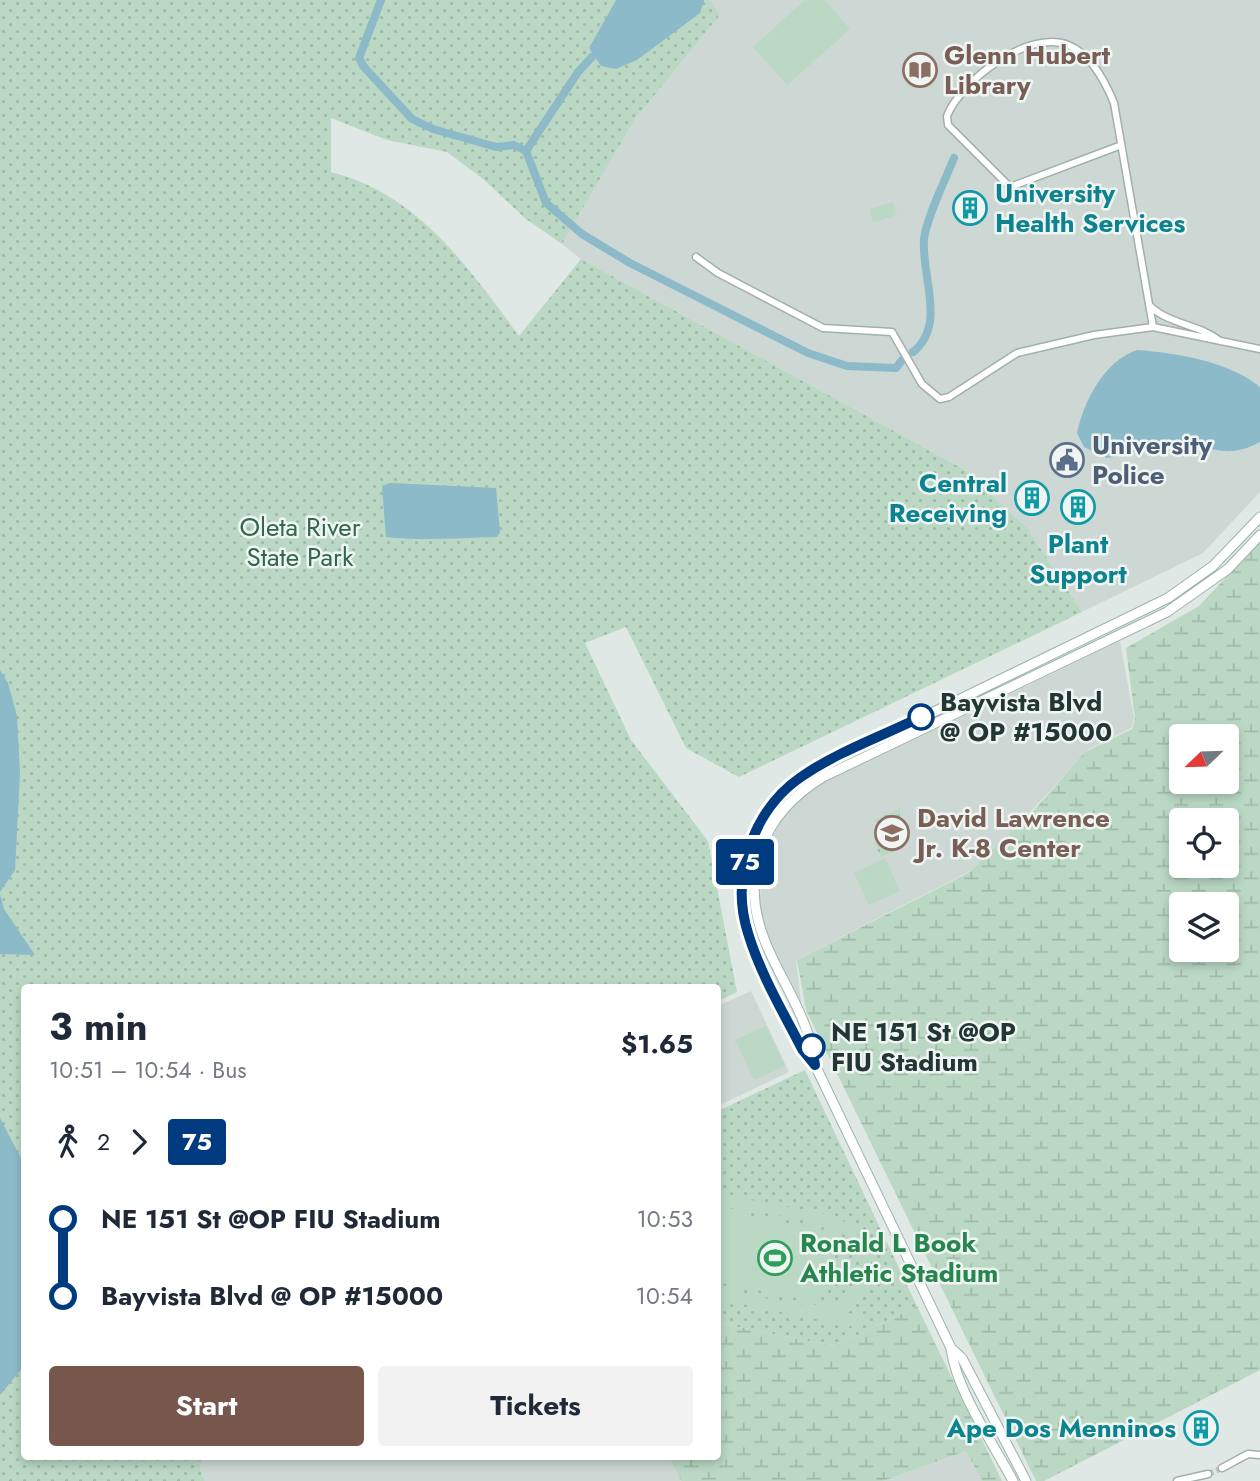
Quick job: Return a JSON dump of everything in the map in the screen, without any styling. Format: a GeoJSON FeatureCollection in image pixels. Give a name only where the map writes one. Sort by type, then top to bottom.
{"type":"FeatureCollection","features":[{"type":"Feature","properties":{"kind":"street"},"geometry":{"type":"LineString","coordinates":[[1119,146],[1010,187],[947,121],[948,112],[988,68],[1038,42],[1070,46],[1097,70],[1114,103],[1119,146],[1153,327]]}},
{"type":"Feature","properties":{"kind":"street"},"geometry":{"type":"LineString","coordinates":[[696,257],[718,273],[823,328],[892,332],[928,391],[940,399],[949,397],[1025,349],[1153,327],[1260,349]]}},
{"type":"Feature","properties":{"kind":"street"},"geometry":{"type":"LineString","coordinates":[[1149,304],[1163,317],[1210,333],[1221,341]]}},
{"type":"Feature","properties":{"kind":"street"},"geometry":{"type":"LineString","coordinates":[[1013,1481],[953,1362],[951,1348],[815,1065],[802,1049],[747,931],[743,882],[751,842],[760,823],[780,796],[802,776],[1168,598],[1213,566],[1260,517]]}},
{"type":"Feature","properties":{"kind":"street"},"geometry":{"type":"LineString","coordinates":[[815,1065],[812,1044],[766,947],[754,903],[755,874],[763,843],[780,814],[803,790],[823,777],[1167,612],[1228,569],[1260,535]]}},
{"type":"Feature","properties":{"kind":"street"},"geometry":{"type":"LineString","coordinates":[[773,990],[782,994],[795,1008]]}},
{"type":"Feature","properties":{"kind":"street"},"geometry":{"type":"LineString","coordinates":[[951,1348],[961,1358],[1026,1481]]}},
{"type":"Feature","properties":{"kind":"street"},"geometry":{"type":"LineString","coordinates":[[1222,1468],[1248,1454],[1260,1455]]}},
{"type":"Feature","properties":{"kind":"street"},"geometry":{"type":"LineString","coordinates":[[1177,1481],[1208,1474]]}},
{"type":"Feature","properties":{"kind":"shaded area"},"geometry":{"type":"Polygon","coordinates":[[[710,0],[1260,0],[1260,492],[1203,553],[1082,612],[1028,529],[965,470],[581,259],[562,244],[635,119],[720,15],[710,0]]]}},
{"type":"Feature","properties":{"kind":"shaded area","name":"David Lawrence Jr. K-8 Center"},"geometry":{"type":"Polygon","coordinates":[[[1120,641],[1134,718],[1131,728],[1089,749],[980,866],[796,960],[803,1017],[770,946],[760,911],[761,868],[770,841],[785,815],[803,796],[823,783],[1120,641]]]}},
{"type":"Feature","properties":{"kind":"shaded area"},"geometry":{"type":"Polygon","coordinates":[[[751,991],[789,1072],[721,1105],[721,1005],[751,991]]]}},
{"type":"Feature","properties":{"kind":"shaded area"},"geometry":{"type":"Polygon","coordinates":[[[966,1451],[982,1481],[883,1481],[966,1451]]]}},
{"type":"Feature","properties":{"kind":"shaded area"},"geometry":{"type":"Polygon","coordinates":[[[201,1460],[670,1460],[681,1481],[205,1481],[200,1469],[201,1460]]]}},
{"type":"Feature","properties":{"kind":"green space","name":"Oleta River State Park"},"geometry":{"type":"Polygon","coordinates":[[[0,0],[616,0],[589,49],[637,60],[704,0],[710,0],[720,15],[635,119],[562,244],[526,219],[483,179],[447,152],[387,140],[331,118],[331,172],[390,197],[415,215],[460,260],[519,336],[581,259],[965,470],[1028,529],[1082,612],[739,777],[686,748],[626,627],[585,643],[631,740],[708,841],[737,992],[721,1000],[721,984],[21,984],[21,1460],[201,1460],[200,1469],[205,1481],[0,1481],[0,0]]]}},
{"type":"Feature","properties":{"kind":"green space"},"geometry":{"type":"Polygon","coordinates":[[[805,0],[825,0],[850,29],[787,85],[753,47],[805,0]]]}},
{"type":"Feature","properties":{"kind":"green space"},"geometry":{"type":"Polygon","coordinates":[[[893,202],[897,215],[873,222],[869,209],[893,202]]]}},
{"type":"Feature","properties":{"kind":"green space"},"geometry":{"type":"Polygon","coordinates":[[[1260,541],[1260,1370],[1044,1481],[1036,1481],[806,1010],[797,960],[970,872],[1037,807],[1085,752],[1132,729],[1135,719],[1126,648],[1199,606],[1260,541]]]}},
{"type":"Feature","properties":{"kind":"green space"},"geometry":{"type":"Polygon","coordinates":[[[900,808],[899,824],[892,831],[873,821],[900,808]]]}},
{"type":"Feature","properties":{"kind":"green space"},"geometry":{"type":"Polygon","coordinates":[[[887,836],[897,850],[881,857],[874,843],[887,836]]]}},
{"type":"Feature","properties":{"kind":"green space"},"geometry":{"type":"Polygon","coordinates":[[[885,858],[900,891],[869,905],[854,873],[885,858]]]}},
{"type":"Feature","properties":{"kind":"green space"},"geometry":{"type":"Polygon","coordinates":[[[766,1026],[785,1066],[754,1080],[735,1040],[766,1026]]]}},
{"type":"Feature","properties":{"kind":"green space"},"geometry":{"type":"Polygon","coordinates":[[[805,1070],[917,1306],[834,1346],[721,1324],[721,1110],[805,1070]]]}},
{"type":"Feature","properties":{"kind":"green space"},"geometry":{"type":"Polygon","coordinates":[[[721,1195],[836,1216],[850,1226],[868,1250],[871,1262],[871,1275],[866,1288],[845,1312],[862,1316],[859,1328],[721,1300],[721,1287],[779,1301],[825,1304],[843,1299],[856,1287],[860,1266],[853,1244],[845,1235],[834,1229],[795,1218],[721,1206],[721,1195]]]}},
{"type":"Feature","properties":{"kind":"green space","name":"Ronald L Book Athletic Stadium"},"geometry":{"type":"Polygon","coordinates":[[[721,1210],[834,1232],[833,1240],[836,1241],[825,1296],[821,1296],[820,1303],[721,1283],[721,1210]]]}},
{"type":"Feature","properties":{"kind":"green space"},"geometry":{"type":"Polygon","coordinates":[[[917,1306],[1002,1481],[982,1481],[966,1451],[883,1481],[681,1481],[670,1460],[721,1460],[721,1324],[834,1346],[917,1306]]]}},
{"type":"Feature","properties":{"kind":"water"},"geometry":{"type":"Polygon","coordinates":[[[616,0],[704,1],[700,13],[637,60],[616,69],[601,66],[589,48],[616,0]]]}},
{"type":"Feature","properties":{"kind":"water"},"geometry":{"type":"Polygon","coordinates":[[[1137,350],[1202,360],[1233,371],[1260,387],[1260,442],[1235,451],[1170,443],[1107,458],[1084,447],[1077,433],[1090,396],[1115,363],[1137,350]]]}},
{"type":"Feature","properties":{"kind":"water"},"geometry":{"type":"Polygon","coordinates":[[[390,483],[496,488],[500,532],[497,537],[386,537],[382,486],[390,483]]]}},
{"type":"Feature","properties":{"kind":"water"},"geometry":{"type":"Polygon","coordinates":[[[0,670],[8,683],[17,716],[20,773],[15,870],[0,892],[0,670]]]}},
{"type":"Feature","properties":{"kind":"water"},"geometry":{"type":"Polygon","coordinates":[[[0,894],[4,909],[35,955],[0,954],[0,894]]]}},
{"type":"Feature","properties":{"kind":"water"},"geometry":{"type":"Polygon","coordinates":[[[0,1118],[21,1158],[21,1370],[0,1395],[0,1118]]]}},
{"type":"Feature","properties":{"kind":"waterway"},"geometry":{"type":"LineString","coordinates":[[381,0],[359,58],[364,67],[412,119],[433,129],[496,147],[514,145],[526,151],[578,72],[592,57]]}},
{"type":"Feature","properties":{"kind":"waterway"},"geometry":{"type":"LineString","coordinates":[[526,151],[546,203],[582,234],[630,263],[808,353],[847,366],[896,368],[902,360]]}},
{"type":"Feature","properties":{"kind":"waterway"},"geometry":{"type":"LineString","coordinates":[[913,352],[923,341],[931,314],[924,239],[932,210],[954,158]]}},
{"type":"Feature","properties":{"kind":"tunnel"},"geometry":{"type":"LineString","coordinates":[[1208,1474],[1222,1468]]}},
{"type":"Feature","properties":{"kind":"bus line","name":"75"},"geometry":{"type":"LineString","coordinates":[[812,1047],[815,1065],[802,1049],[747,931],[743,882],[751,842],[773,804],[802,776],[921,717]]}},
{"type":"Feature","properties":{"kind":"place","name":"Glenn Hubert Library"},"geometry":{"type":"Point","coordinates":[920,70]}},
{"type":"Feature","properties":{"kind":"place","name":"University Health Services"},"geometry":{"type":"Point","coordinates":[970,208]}},
{"type":"Feature","properties":{"kind":"place","name":"University Police"},"geometry":{"type":"Point","coordinates":[1067,460]}},
{"type":"Feature","properties":{"kind":"place","name":"Central Receiving"},"geometry":{"type":"Point","coordinates":[1032,498]}},
{"type":"Feature","properties":{"kind":"place","name":"Plant Support"},"geometry":{"type":"Point","coordinates":[1078,507]}},
{"type":"Feature","properties":{"kind":"place","name":"Bayvista Blvd @ OP #15000"},"geometry":{"type":"Point","coordinates":[921,717]}},
{"type":"Feature","properties":{"kind":"place","name":"David Lawrence Jr. K-8 Center"},"geometry":{"type":"Point","coordinates":[892,833]}},
{"type":"Feature","properties":{"kind":"place","name":"NE 151 St @OP FIU Stadium"},"geometry":{"type":"Point","coordinates":[812,1047]}},
{"type":"Feature","properties":{"kind":"place","name":"Ronald L Book Athletic Stadium"},"geometry":{"type":"Point","coordinates":[775,1258]}},
{"type":"Feature","properties":{"kind":"place","name":"Ape Dos Menninos"},"geometry":{"type":"Point","coordinates":[1201,1428]}}]}
